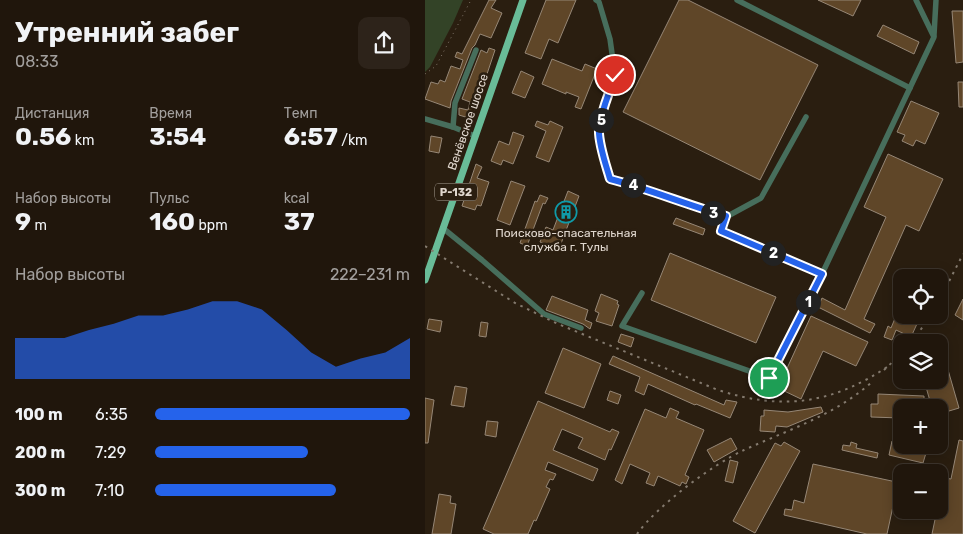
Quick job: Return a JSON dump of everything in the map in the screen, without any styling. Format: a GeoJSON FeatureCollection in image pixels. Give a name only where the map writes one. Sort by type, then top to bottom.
{"type":"FeatureCollection","features":[{"type":"Feature","properties":{"kind":"main road","name":"Венёвское шоссе"},"geometry":{"type":"LineString","coordinates":[[425,280],[428,263],[444,229],[523,0]]}},
{"type":"Feature","properties":{"kind":"lane"},"geometry":{"type":"LineString","coordinates":[[597,0],[610,39],[615,75],[599,130],[603,158],[610,179],[726,216],[761,198],[807,117]]}},
{"type":"Feature","properties":{"kind":"lane"},"geometry":{"type":"LineString","coordinates":[[737,0],[910,88]]}},
{"type":"Feature","properties":{"kind":"lane"},"geometry":{"type":"LineString","coordinates":[[916,0],[934,37]]}},
{"type":"Feature","properties":{"kind":"lane"},"geometry":{"type":"LineString","coordinates":[[761,394],[822,274],[934,37],[936,0]]}},
{"type":"Feature","properties":{"kind":"lane"},"geometry":{"type":"LineString","coordinates":[[453,127],[455,103],[475,50]]}},
{"type":"Feature","properties":{"kind":"lane"},"geometry":{"type":"LineString","coordinates":[[425,119],[475,136]]}},
{"type":"Feature","properties":{"kind":"lane"},"geometry":{"type":"LineString","coordinates":[[726,216],[721,231],[822,274]]}},
{"type":"Feature","properties":{"kind":"lane"},"geometry":{"type":"LineString","coordinates":[[444,229],[484,258],[544,314],[581,328]]}},
{"type":"Feature","properties":{"kind":"lane"},"geometry":{"type":"LineString","coordinates":[[641,293],[623,326],[769,378]]}},
{"type":"Feature","properties":{"kind":"path"},"geometry":{"type":"LineString","coordinates":[[425,74],[436,66],[471,0]]}},
{"type":"Feature","properties":{"kind":"green space"},"geometry":{"type":"Polygon","coordinates":[[[425,0],[463,0],[430,67],[425,72],[425,0]]]}},
{"type":"Feature","properties":{"kind":"building"},"geometry":{"type":"Polygon","coordinates":[[[489,0],[496,0],[491,8],[502,13],[491,38],[480,34],[472,48],[450,108],[425,99],[431,82],[438,84],[440,80],[445,82],[451,66],[460,69],[463,60],[455,57],[457,52],[462,54],[489,0]]]}},
{"type":"Feature","properties":{"kind":"building"},"geometry":{"type":"Polygon","coordinates":[[[546,0],[576,0],[558,43],[549,39],[541,59],[525,53],[546,0]]]}},
{"type":"Feature","properties":{"kind":"building"},"geometry":{"type":"Polygon","coordinates":[[[679,0],[688,0],[818,65],[760,180],[623,112],[679,0]]]}},
{"type":"Feature","properties":{"kind":"building"},"geometry":{"type":"Polygon","coordinates":[[[818,0],[861,0],[853,16],[818,0]]]}},
{"type":"Feature","properties":{"kind":"building"},"geometry":{"type":"Polygon","coordinates":[[[952,11],[963,11],[963,62],[956,63],[952,11]]]}},
{"type":"Feature","properties":{"kind":"building"},"geometry":{"type":"Polygon","coordinates":[[[883,25],[919,42],[914,54],[877,36],[883,25]]]}},
{"type":"Feature","properties":{"kind":"building"},"geometry":{"type":"Polygon","coordinates":[[[489,48],[495,50],[472,119],[459,115],[459,108],[468,110],[470,102],[462,99],[481,50],[487,53],[489,48]]]}},
{"type":"Feature","properties":{"kind":"building"},"geometry":{"type":"Polygon","coordinates":[[[552,59],[582,71],[585,64],[597,69],[581,109],[575,107],[579,97],[542,84],[552,59]]]}},
{"type":"Feature","properties":{"kind":"building"},"geometry":{"type":"Polygon","coordinates":[[[521,71],[534,77],[525,98],[512,93],[521,71]]]}},
{"type":"Feature","properties":{"kind":"building"},"geometry":{"type":"Polygon","coordinates":[[[958,82],[963,82],[963,107],[959,107],[958,82]]]}},
{"type":"Feature","properties":{"kind":"building"},"geometry":{"type":"Polygon","coordinates":[[[911,101],[939,113],[925,144],[916,140],[913,146],[902,141],[905,135],[897,132],[911,101]]]}},
{"type":"Feature","properties":{"kind":"building"},"geometry":{"type":"Polygon","coordinates":[[[537,121],[548,125],[550,121],[563,127],[549,162],[536,157],[546,131],[535,126],[537,121]]]}},
{"type":"Feature","properties":{"kind":"building"},"geometry":{"type":"Polygon","coordinates":[[[513,132],[524,136],[513,164],[503,160],[501,165],[491,161],[499,141],[509,145],[513,132]]]}},
{"type":"Feature","properties":{"kind":"building"},"geometry":{"type":"Polygon","coordinates":[[[431,136],[442,138],[439,153],[429,151],[431,136]]]}},
{"type":"Feature","properties":{"kind":"building"},"geometry":{"type":"Polygon","coordinates":[[[888,154],[943,179],[919,231],[906,225],[864,319],[875,324],[870,333],[818,307],[822,298],[845,310],[886,217],[864,207],[888,154]]]}},
{"type":"Feature","properties":{"kind":"building"},"geometry":{"type":"Polygon","coordinates":[[[476,164],[482,167],[477,178],[489,182],[481,206],[477,205],[475,210],[462,206],[476,164]]]}},
{"type":"Feature","properties":{"kind":"building"},"geometry":{"type":"Polygon","coordinates":[[[511,181],[525,186],[510,225],[497,220],[511,181]]]}},
{"type":"Feature","properties":{"kind":"building","name":"Поисково-спасательная служба г. Тулы"},"geometry":{"type":"Polygon","coordinates":[[[568,191],[579,196],[559,249],[540,242],[546,227],[553,230],[568,191]]]}},
{"type":"Feature","properties":{"kind":"building"},"geometry":{"type":"Polygon","coordinates":[[[540,195],[548,198],[545,204],[543,203],[527,246],[520,243],[535,201],[537,202],[540,195]]]}},
{"type":"Feature","properties":{"kind":"building"},"geometry":{"type":"Polygon","coordinates":[[[676,218],[705,229],[703,235],[673,224],[676,218]]]}},
{"type":"Feature","properties":{"kind":"building"},"geometry":{"type":"Polygon","coordinates":[[[670,253],[776,297],[756,343],[651,300],[670,253]]]}},
{"type":"Feature","properties":{"kind":"building"},"geometry":{"type":"Polygon","coordinates":[[[601,294],[618,301],[617,304],[619,305],[612,326],[596,321],[599,313],[595,311],[601,294]]]}},
{"type":"Feature","properties":{"kind":"building"},"geometry":{"type":"Polygon","coordinates":[[[552,296],[588,310],[585,320],[592,323],[590,329],[583,324],[546,310],[552,296]]]}},
{"type":"Feature","properties":{"kind":"building"},"geometry":{"type":"Polygon","coordinates":[[[963,299],[963,320],[955,315],[963,299]]]}},
{"type":"Feature","properties":{"kind":"building"},"geometry":{"type":"Polygon","coordinates":[[[811,316],[868,342],[856,366],[823,351],[801,399],[778,388],[811,316]]]}},
{"type":"Feature","properties":{"kind":"building"},"geometry":{"type":"Polygon","coordinates":[[[429,319],[442,321],[440,332],[427,329],[429,319]]]}},
{"type":"Feature","properties":{"kind":"building"},"geometry":{"type":"Polygon","coordinates":[[[481,322],[488,323],[486,337],[479,336],[481,322]]]}},
{"type":"Feature","properties":{"kind":"building"},"geometry":{"type":"Polygon","coordinates":[[[893,323],[917,324],[912,334],[905,334],[896,330],[892,340],[884,337],[888,326],[891,328],[893,323]]]}},
{"type":"Feature","properties":{"kind":"building"},"geometry":{"type":"Polygon","coordinates":[[[621,334],[634,338],[631,347],[618,342],[621,334]]]}},
{"type":"Feature","properties":{"kind":"building"},"geometry":{"type":"Polygon","coordinates":[[[563,348],[601,364],[584,408],[545,393],[563,348]]]}},
{"type":"Feature","properties":{"kind":"building"},"geometry":{"type":"Polygon","coordinates":[[[613,356],[724,405],[726,400],[737,402],[730,418],[648,384],[644,395],[635,391],[640,377],[609,364],[613,356]]]}},
{"type":"Feature","properties":{"kind":"building"},"geometry":{"type":"Polygon","coordinates":[[[948,370],[959,408],[948,411],[948,399],[929,399],[927,389],[948,389],[948,370]]]}},
{"type":"Feature","properties":{"kind":"building"},"geometry":{"type":"Polygon","coordinates":[[[455,386],[467,388],[464,407],[451,405],[455,386]]]}},
{"type":"Feature","properties":{"kind":"building"},"geometry":{"type":"Polygon","coordinates":[[[610,391],[621,395],[618,404],[607,400],[610,391]]]}},
{"type":"Feature","properties":{"kind":"building"},"geometry":{"type":"Polygon","coordinates":[[[878,394],[924,396],[924,399],[893,399],[893,418],[871,417],[871,404],[878,404],[878,394]]]}},
{"type":"Feature","properties":{"kind":"building"},"geometry":{"type":"Polygon","coordinates":[[[425,398],[434,400],[428,443],[425,443],[425,398]]]}},
{"type":"Feature","properties":{"kind":"building"},"geometry":{"type":"Polygon","coordinates":[[[538,401],[610,432],[612,429],[619,432],[605,460],[578,448],[583,438],[562,429],[553,450],[598,469],[593,481],[548,462],[545,470],[556,474],[553,480],[550,479],[546,487],[550,489],[528,534],[494,534],[483,529],[538,401]]]}},
{"type":"Feature","properties":{"kind":"building"},"geometry":{"type":"Polygon","coordinates":[[[821,407],[823,412],[787,427],[776,426],[775,432],[760,431],[761,416],[764,416],[764,410],[788,412],[821,407]]]}},
{"type":"Feature","properties":{"kind":"building"},"geometry":{"type":"Polygon","coordinates":[[[670,408],[679,412],[676,418],[704,430],[685,475],[689,477],[686,484],[682,482],[680,486],[658,476],[654,486],[646,483],[650,473],[630,464],[622,484],[615,480],[645,409],[666,418],[670,408]]]}},
{"type":"Feature","properties":{"kind":"building"},"geometry":{"type":"Polygon","coordinates":[[[487,421],[498,422],[496,437],[485,435],[487,421]]]}},
{"type":"Feature","properties":{"kind":"building"},"geometry":{"type":"Polygon","coordinates":[[[731,438],[737,449],[714,462],[707,450],[731,438]]]}},
{"type":"Feature","properties":{"kind":"building"},"geometry":{"type":"Polygon","coordinates":[[[959,440],[963,441],[963,534],[932,534],[935,519],[948,519],[948,479],[951,479],[959,440]]]}},
{"type":"Feature","properties":{"kind":"building"},"geometry":{"type":"Polygon","coordinates":[[[892,441],[893,454],[926,454],[923,463],[889,455],[892,441]]]}},
{"type":"Feature","properties":{"kind":"building"},"geometry":{"type":"Polygon","coordinates":[[[784,442],[800,451],[755,533],[733,521],[775,443],[781,446],[784,442]]]}},
{"type":"Feature","properties":{"kind":"building"},"geometry":{"type":"Polygon","coordinates":[[[851,442],[857,444],[856,448],[878,453],[877,458],[842,450],[843,445],[850,446],[851,442]]]}},
{"type":"Feature","properties":{"kind":"building"},"geometry":{"type":"Polygon","coordinates":[[[730,460],[738,462],[733,483],[725,481],[730,460]]]}},
{"type":"Feature","properties":{"kind":"building"},"geometry":{"type":"Polygon","coordinates":[[[813,464],[893,481],[893,506],[887,534],[867,534],[784,515],[785,509],[792,510],[794,500],[804,503],[813,464]]]}},
{"type":"Feature","properties":{"kind":"building"},"geometry":{"type":"Polygon","coordinates":[[[439,494],[451,496],[450,503],[456,504],[451,534],[432,534],[439,494]]]}},
{"type":"Feature","properties":{"kind":"railway"},"geometry":{"type":"LineString","coordinates":[[425,246],[515,303],[558,324],[718,390],[742,397],[786,402],[828,396],[869,378],[890,365]]}},
{"type":"Feature","properties":{"kind":"railway"},"geometry":{"type":"LineString","coordinates":[[948,283],[963,254]]}},
{"type":"Feature","properties":{"kind":"railway"},"geometry":{"type":"LineString","coordinates":[[918,334],[925,324]]}},
{"type":"Feature","properties":{"kind":"railway"},"geometry":{"type":"LineString","coordinates":[[884,370],[893,362]]}},
{"type":"Feature","properties":{"kind":"railway"},"geometry":{"type":"LineString","coordinates":[[637,534],[658,511],[686,487],[717,465],[744,450],[827,413],[858,394],[872,382]]}},
{"type":"Feature","properties":{"kind":"place","name":"Поисково-спасательная служба г. Тулы"},"geometry":{"type":"Point","coordinates":[566,212]}},
{"type":"Feature","properties":{"kind":"route"},"geometry":{"type":"LineString","coordinates":[[615,75],[599,130],[603,158],[610,179],[726,216],[721,231],[822,274],[769,378]]}}]}
